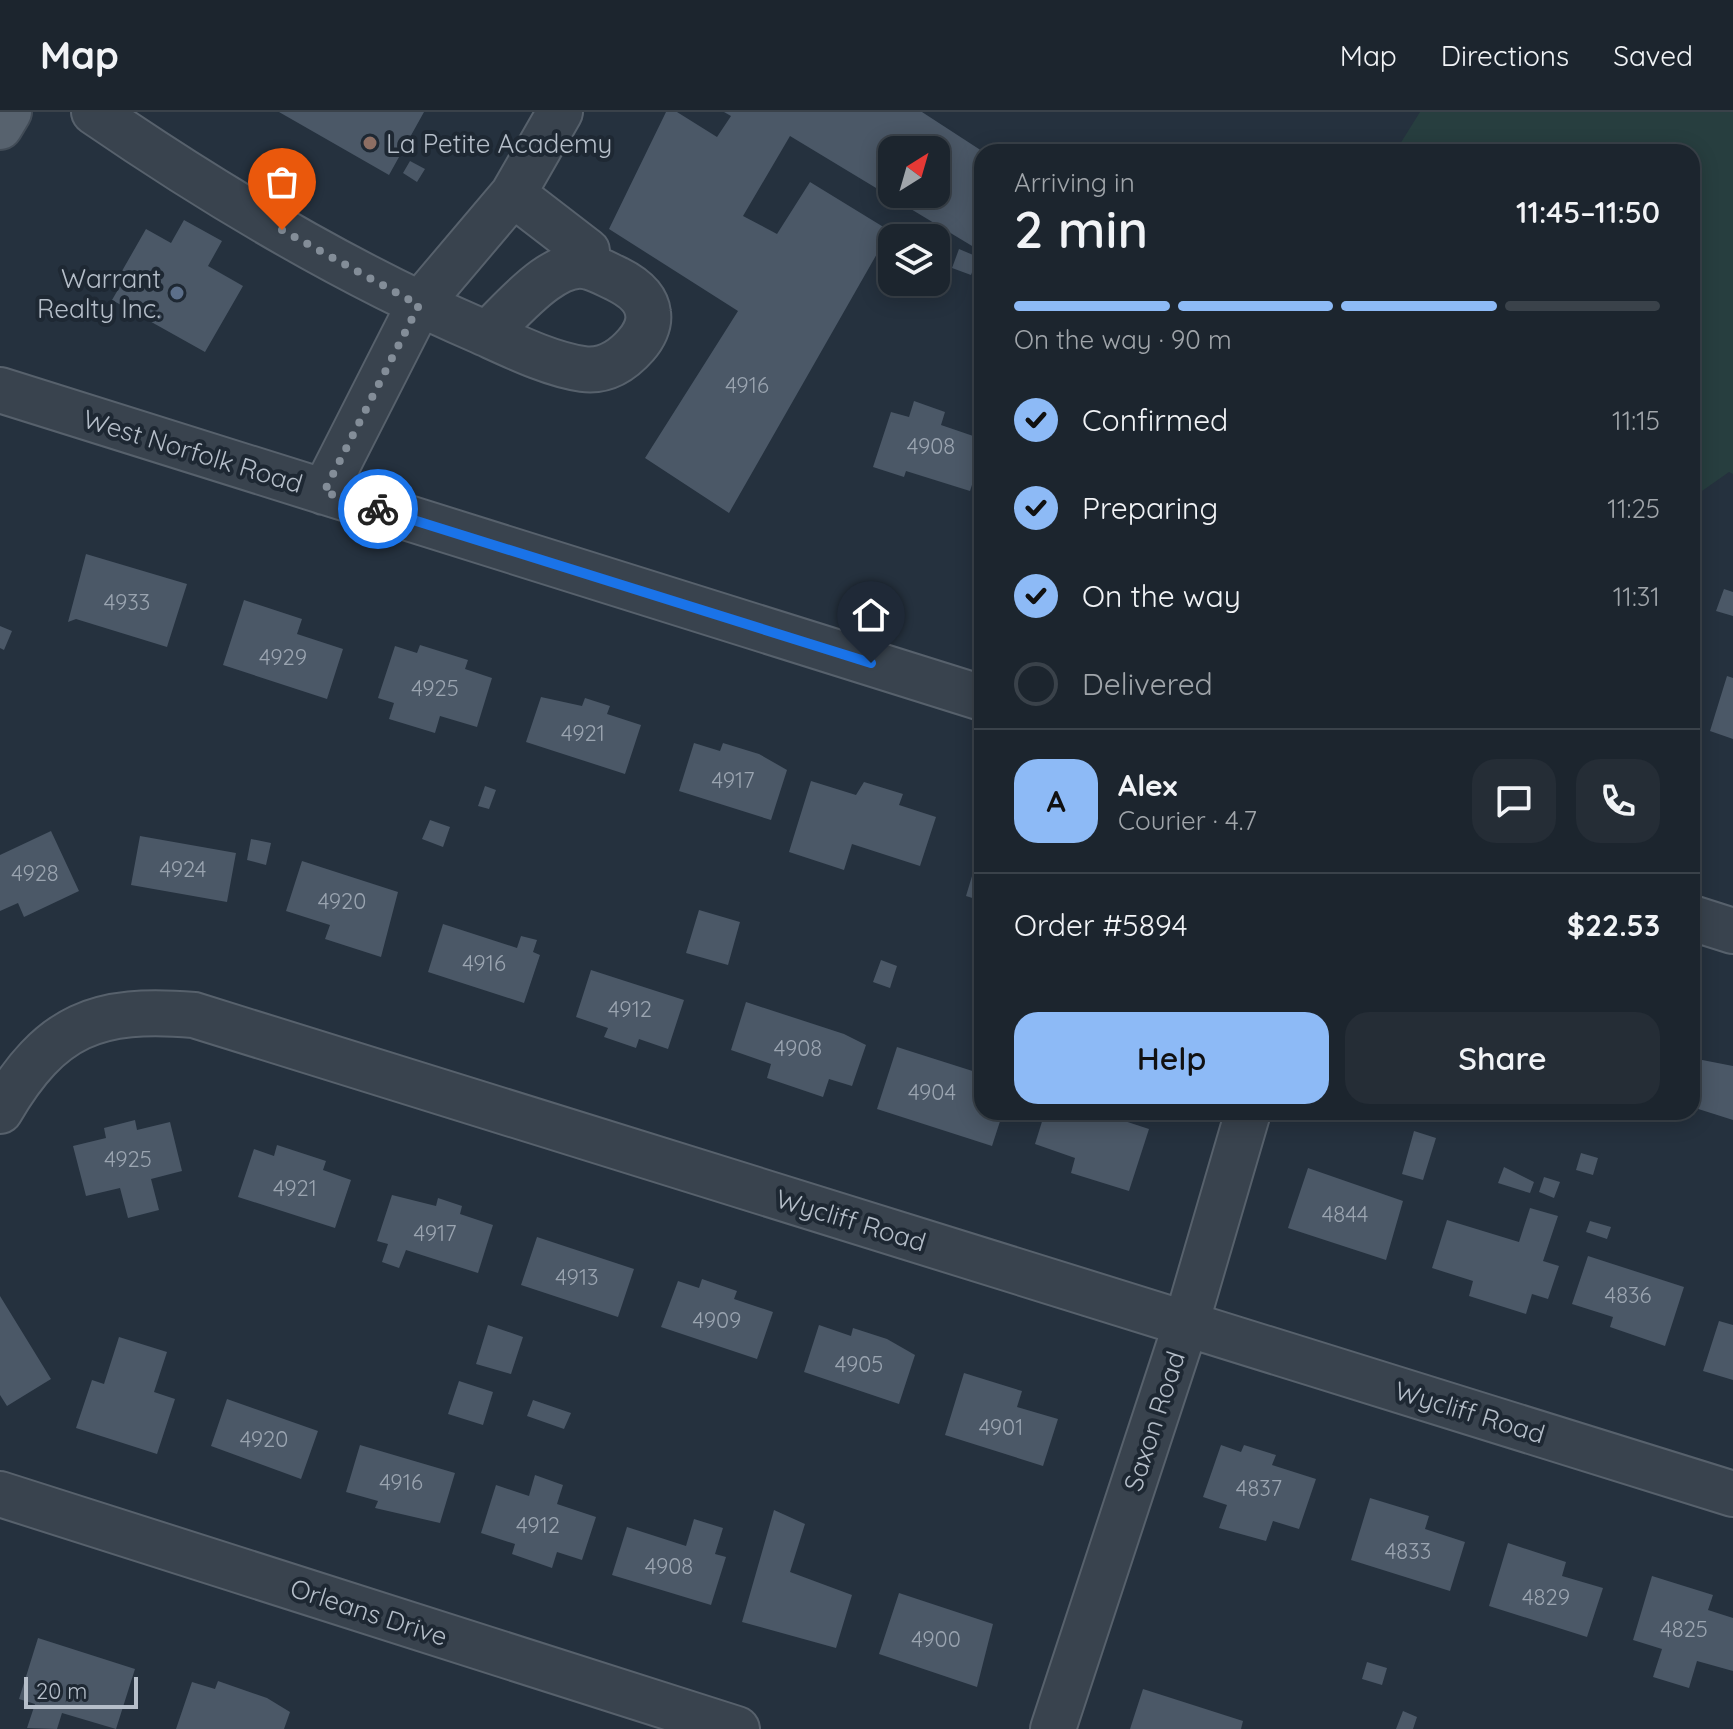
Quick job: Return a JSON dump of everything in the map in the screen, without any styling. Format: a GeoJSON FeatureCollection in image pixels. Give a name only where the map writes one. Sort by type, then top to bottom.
{"type":"FeatureCollection","features":[{"type":"Feature","properties":{"kind":"main road"},"geometry":{"type":"LineString","coordinates":[[0,127],[9,112]]}},
{"type":"Feature","properties":{"kind":"street"},"geometry":{"type":"LineString","coordinates":[[324,492],[419,305],[513,194],[560,112]]}},
{"type":"Feature","properties":{"kind":"street"},"geometry":{"type":"LineString","coordinates":[[119,119],[282,230],[419,305],[487,334],[583,369],[609,367],[624,359],[645,335],[649,314],[642,297],[629,285],[588,266],[567,266],[553,273],[487,334]]}},
{"type":"Feature","properties":{"kind":"street"},"geometry":{"type":"LineString","coordinates":[[513,194],[587,251],[588,266]]}},
{"type":"Feature","properties":{"kind":"street","name":"West Norfolk Road"},"geometry":{"type":"LineString","coordinates":[[0,390],[974,695]]}},
{"type":"Feature","properties":{"kind":"street"},"geometry":{"type":"LineString","coordinates":[[1700,921],[1733,931]]}},
{"type":"Feature","properties":{"kind":"street","name":"Wycliff Road"},"geometry":{"type":"LineString","coordinates":[[0,1111],[18,1080],[44,1051],[75,1030],[103,1018],[141,1011],[194,1015],[1733,1494]]}},
{"type":"Feature","properties":{"kind":"street","name":"Saxon Road"},"geometry":{"type":"LineString","coordinates":[[1053,1729],[1186,1324],[1246,1120]]}},
{"type":"Feature","properties":{"kind":"street","name":"Orleans Drive"},"geometry":{"type":"LineString","coordinates":[[0,1494],[737,1729]]}},
{"type":"Feature","properties":{"kind":"green space"},"geometry":{"type":"Polygon","coordinates":[[[1420,112],[1733,112],[1733,474],[1729,472],[1700,492],[1700,144],[1400,144],[1420,112]]]}},
{"type":"Feature","properties":{"kind":"building","name":"La Petite Academy"},"geometry":{"type":"Polygon","coordinates":[[[279,112],[424,112],[389,175],[279,112]]]}},
{"type":"Feature","properties":{"kind":"building"},"geometry":{"type":"Polygon","coordinates":[[[666,112],[677,112],[717,137],[731,116],[724,112],[922,112],[974,146],[974,247],[950,233],[950,224],[936,224],[909,208],[950,208],[950,136],[878,136],[878,189],[790,136],[743,216],[777,234],[810,182],[879,224],[878,252],[729,513],[645,458],[738,311],[609,229],[666,112]]]}},
{"type":"Feature","properties":{"kind":"building"},"geometry":{"type":"Polygon","coordinates":[[[410,161],[425,169],[417,182],[403,173],[410,161]]]}},
{"type":"Feature","properties":{"kind":"building","name":"Warrant Realty Inc."},"geometry":{"type":"Polygon","coordinates":[[[184,220],[222,241],[208,266],[243,286],[205,352],[112,300],[123,281],[118,278],[146,229],[171,243],[184,220]]]}},
{"type":"Feature","properties":{"kind":"building"},"geometry":{"type":"Polygon","coordinates":[[[959,249],[974,255],[971,275],[952,268],[959,249]]]}},
{"type":"Feature","properties":{"kind":"building"},"geometry":{"type":"Polygon","coordinates":[[[914,401],[945,412],[941,425],[974,436],[974,479],[970,491],[906,471],[904,477],[873,467],[891,412],[909,417],[914,401]]]}},
{"type":"Feature","properties":{"kind":"building"},"geometry":{"type":"Polygon","coordinates":[[[86,554],[187,584],[167,647],[76,619],[68,622],[86,554]]]}},
{"type":"Feature","properties":{"kind":"building"},"geometry":{"type":"Polygon","coordinates":[[[1724,589],[1733,592],[1733,616],[1716,611],[1724,589]]]}},
{"type":"Feature","properties":{"kind":"building"},"geometry":{"type":"Polygon","coordinates":[[[244,600],[302,619],[297,634],[343,649],[327,699],[223,665],[244,600]]]}},
{"type":"Feature","properties":{"kind":"building"},"geometry":{"type":"Polygon","coordinates":[[[0,626],[12,631],[4,650],[0,648],[0,626]]]}},
{"type":"Feature","properties":{"kind":"building"},"geometry":{"type":"Polygon","coordinates":[[[420,645],[468,660],[465,669],[492,678],[477,727],[440,716],[435,733],[389,719],[394,703],[378,698],[395,646],[417,653],[420,645]]]}},
{"type":"Feature","properties":{"kind":"building"},"geometry":{"type":"Polygon","coordinates":[[[1727,676],[1733,678],[1733,739],[1710,731],[1727,676]]]}},
{"type":"Feature","properties":{"kind":"building"},"geometry":{"type":"Polygon","coordinates":[[[541,697],[582,706],[585,698],[610,706],[607,714],[641,725],[625,774],[526,742],[541,697]]]}},
{"type":"Feature","properties":{"kind":"building"},"geometry":{"type":"Polygon","coordinates":[[[694,743],[720,751],[723,743],[759,754],[787,770],[771,820],[679,791],[694,743]]]}},
{"type":"Feature","properties":{"kind":"building"},"geometry":{"type":"Polygon","coordinates":[[[811,781],[856,795],[864,782],[903,794],[899,805],[936,817],[920,866],[852,844],[844,870],[789,852],[811,781]]]}},
{"type":"Feature","properties":{"kind":"building"},"geometry":{"type":"Polygon","coordinates":[[[485,786],[496,790],[489,809],[478,806],[485,786]]]}},
{"type":"Feature","properties":{"kind":"building"},"geometry":{"type":"Polygon","coordinates":[[[430,820],[450,827],[443,847],[422,839],[430,820]]]}},
{"type":"Feature","properties":{"kind":"building"},"geometry":{"type":"Polygon","coordinates":[[[51,831],[79,891],[24,917],[18,903],[0,911],[0,855],[51,831]]]}},
{"type":"Feature","properties":{"kind":"building"},"geometry":{"type":"Polygon","coordinates":[[[140,836],[236,853],[227,902],[131,885],[140,836]]]}},
{"type":"Feature","properties":{"kind":"building"},"geometry":{"type":"Polygon","coordinates":[[[251,839],[271,843],[266,865],[247,860],[251,839]]]}},
{"type":"Feature","properties":{"kind":"building"},"geometry":{"type":"Polygon","coordinates":[[[302,861],[398,892],[381,957],[325,939],[330,925],[286,911],[302,861]]]}},
{"type":"Feature","properties":{"kind":"building"},"geometry":{"type":"Polygon","coordinates":[[[974,869],[974,898],[966,896],[974,869]]]}},
{"type":"Feature","properties":{"kind":"building"},"geometry":{"type":"Polygon","coordinates":[[[699,910],[740,922],[728,965],[686,953],[699,910]]]}},
{"type":"Feature","properties":{"kind":"building"},"geometry":{"type":"Polygon","coordinates":[[[443,924],[517,948],[521,936],[537,940],[533,952],[540,955],[524,1003],[428,972],[443,924]]]}},
{"type":"Feature","properties":{"kind":"building"},"geometry":{"type":"Polygon","coordinates":[[[881,960],[897,966],[890,988],[873,982],[881,960]]]}},
{"type":"Feature","properties":{"kind":"building"},"geometry":{"type":"Polygon","coordinates":[[[591,970],[684,1000],[668,1049],[639,1039],[636,1048],[604,1037],[608,1028],[576,1017],[591,970]]]}},
{"type":"Feature","properties":{"kind":"building"},"geometry":{"type":"Polygon","coordinates":[[[746,1002],[844,1034],[866,1045],[852,1086],[829,1079],[823,1097],[767,1078],[771,1064],[731,1050],[746,1002]]]}},
{"type":"Feature","properties":{"kind":"building"},"geometry":{"type":"Polygon","coordinates":[[[897,1047],[974,1071],[974,1120],[1000,1120],[992,1146],[877,1109],[897,1047]]]}},
{"type":"Feature","properties":{"kind":"building"},"geometry":{"type":"Polygon","coordinates":[[[1700,1060],[1733,1066],[1733,1120],[1700,1110],[1700,1060]]]}},
{"type":"Feature","properties":{"kind":"building"},"geometry":{"type":"Polygon","coordinates":[[[135,1120],[137,1130],[170,1122],[182,1171],[151,1179],[159,1210],[128,1218],[120,1188],[86,1196],[73,1146],[106,1138],[104,1128],[135,1120]]]}},
{"type":"Feature","properties":{"kind":"building"},"geometry":{"type":"Polygon","coordinates":[[[1042,1120],[1121,1120],[1149,1129],[1129,1191],[1071,1173],[1075,1158],[1035,1144],[1042,1120]]]}},
{"type":"Feature","properties":{"kind":"building"},"geometry":{"type":"Polygon","coordinates":[[[1414,1131],[1436,1138],[1423,1180],[1402,1174],[1414,1131]]]}},
{"type":"Feature","properties":{"kind":"building"},"geometry":{"type":"Polygon","coordinates":[[[277,1145],[326,1161],[323,1170],[351,1180],[335,1228],[238,1197],[254,1149],[274,1156],[277,1145]]]}},
{"type":"Feature","properties":{"kind":"building"},"geometry":{"type":"Polygon","coordinates":[[[1581,1153],[1598,1158],[1593,1175],[1576,1170],[1581,1153]]]}},
{"type":"Feature","properties":{"kind":"building"},"geometry":{"type":"Polygon","coordinates":[[[1504,1167],[1534,1182],[1530,1193],[1498,1183],[1504,1167]]]}},
{"type":"Feature","properties":{"kind":"building"},"geometry":{"type":"Polygon","coordinates":[[[1308,1168],[1403,1201],[1386,1260],[1288,1228],[1308,1168]]]}},
{"type":"Feature","properties":{"kind":"building"},"geometry":{"type":"Polygon","coordinates":[[[1544,1177],[1560,1182],[1554,1198],[1539,1192],[1544,1177]]]}},
{"type":"Feature","properties":{"kind":"building"},"geometry":{"type":"Polygon","coordinates":[[[392,1195],[436,1206],[438,1198],[462,1206],[460,1214],[493,1225],[478,1273],[406,1250],[399,1268],[382,1262],[388,1244],[377,1241],[392,1195]]]}},
{"type":"Feature","properties":{"kind":"building"},"geometry":{"type":"Polygon","coordinates":[[[1530,1208],[1558,1216],[1543,1261],[1559,1266],[1548,1299],[1532,1294],[1526,1314],[1469,1296],[1473,1281],[1432,1268],[1447,1220],[1519,1242],[1530,1208]]]}},
{"type":"Feature","properties":{"kind":"building"},"geometry":{"type":"Polygon","coordinates":[[[1590,1221],[1611,1227],[1607,1239],[1586,1232],[1590,1221]]]}},
{"type":"Feature","properties":{"kind":"building"},"geometry":{"type":"Polygon","coordinates":[[[537,1237],[634,1269],[618,1317],[521,1285],[537,1237]]]}},
{"type":"Feature","properties":{"kind":"building"},"geometry":{"type":"Polygon","coordinates":[[[1588,1256],[1684,1287],[1665,1346],[1610,1327],[1613,1317],[1572,1304],[1588,1256]]]}},
{"type":"Feature","properties":{"kind":"building"},"geometry":{"type":"Polygon","coordinates":[[[702,1279],[737,1291],[734,1299],[773,1312],[757,1359],[661,1327],[678,1281],[699,1288],[702,1279]]]}},
{"type":"Feature","properties":{"kind":"building"},"geometry":{"type":"Polygon","coordinates":[[[0,1296],[51,1379],[7,1406],[0,1395],[0,1296]]]}},
{"type":"Feature","properties":{"kind":"building"},"geometry":{"type":"Polygon","coordinates":[[[1719,1321],[1733,1325],[1733,1380],[1703,1371],[1719,1321]]]}},
{"type":"Feature","properties":{"kind":"building"},"geometry":{"type":"Polygon","coordinates":[[[488,1325],[523,1337],[511,1374],[476,1364],[488,1325]]]}},
{"type":"Feature","properties":{"kind":"building"},"geometry":{"type":"Polygon","coordinates":[[[819,1325],[851,1336],[853,1328],[887,1339],[915,1355],[899,1404],[804,1372],[819,1325]]]}},
{"type":"Feature","properties":{"kind":"building"},"geometry":{"type":"Polygon","coordinates":[[[119,1337],[167,1352],[154,1392],[175,1399],[157,1454],[76,1428],[92,1380],[104,1384],[119,1337]]]}},
{"type":"Feature","properties":{"kind":"building"},"geometry":{"type":"Polygon","coordinates":[[[964,1373],[1022,1391],[1017,1407],[1058,1419],[1043,1466],[945,1435],[964,1373]]]}},
{"type":"Feature","properties":{"kind":"building"},"geometry":{"type":"Polygon","coordinates":[[[459,1381],[493,1392],[483,1425],[448,1414],[459,1381]]]}},
{"type":"Feature","properties":{"kind":"building"},"geometry":{"type":"Polygon","coordinates":[[[227,1399],[318,1431],[301,1479],[211,1446],[227,1399]]]}},
{"type":"Feature","properties":{"kind":"building"},"geometry":{"type":"Polygon","coordinates":[[[533,1400],[571,1413],[564,1429],[527,1416],[533,1400]]]}},
{"type":"Feature","properties":{"kind":"building"},"geometry":{"type":"Polygon","coordinates":[[[360,1445],[455,1473],[440,1523],[375,1508],[378,1501],[346,1492],[360,1445]]]}},
{"type":"Feature","properties":{"kind":"building"},"geometry":{"type":"Polygon","coordinates":[[[1221,1445],[1241,1452],[1244,1445],[1276,1455],[1272,1465],[1316,1479],[1299,1529],[1273,1521],[1266,1541],[1219,1528],[1227,1505],[1203,1497],[1221,1445]]]}},
{"type":"Feature","properties":{"kind":"building"},"geometry":{"type":"Polygon","coordinates":[[[535,1475],[563,1485],[557,1504],[596,1517],[582,1560],[557,1552],[552,1568],[512,1554],[515,1544],[481,1533],[496,1485],[529,1496],[535,1475]]]}},
{"type":"Feature","properties":{"kind":"building"},"geometry":{"type":"Polygon","coordinates":[[[1370,1498],[1429,1516],[1425,1529],[1465,1542],[1450,1591],[1351,1560],[1370,1498]]]}},
{"type":"Feature","properties":{"kind":"building"},"geometry":{"type":"Polygon","coordinates":[[[774,1510],[805,1524],[790,1572],[852,1595],[836,1648],[742,1622],[774,1510]]]}},
{"type":"Feature","properties":{"kind":"building"},"geometry":{"type":"Polygon","coordinates":[[[694,1519],[723,1528],[715,1554],[726,1557],[711,1605],[612,1575],[627,1527],[686,1546],[694,1519]]]}},
{"type":"Feature","properties":{"kind":"building"},"geometry":{"type":"Polygon","coordinates":[[[1508,1543],[1566,1562],[1562,1576],[1603,1588],[1587,1637],[1489,1606],[1508,1543]]]}},
{"type":"Feature","properties":{"kind":"building"},"geometry":{"type":"Polygon","coordinates":[[[1652,1576],[1713,1595],[1708,1610],[1733,1618],[1733,1671],[1697,1661],[1689,1688],[1653,1677],[1662,1649],[1633,1640],[1652,1576]]]}},
{"type":"Feature","properties":{"kind":"building"},"geometry":{"type":"Polygon","coordinates":[[[899,1593],[993,1624],[977,1687],[879,1654],[899,1593]]]}},
{"type":"Feature","properties":{"kind":"building"},"geometry":{"type":"Polygon","coordinates":[[[38,1638],[135,1669],[116,1729],[62,1713],[57,1729],[27,1728],[35,1704],[19,1699],[38,1638]]]}},
{"type":"Feature","properties":{"kind":"building"},"geometry":{"type":"Polygon","coordinates":[[[1367,1662],[1387,1668],[1382,1685],[1362,1679],[1367,1662]]]}},
{"type":"Feature","properties":{"kind":"building"},"geometry":{"type":"Polygon","coordinates":[[[218,1681],[267,1698],[290,1712],[284,1729],[176,1729],[192,1682],[215,1689],[218,1681]]]}},
{"type":"Feature","properties":{"kind":"building"},"geometry":{"type":"Polygon","coordinates":[[[1143,1689],[1243,1721],[1241,1729],[1130,1729],[1143,1689]]]}},
{"type":"Feature","properties":{"kind":"building"},"geometry":{"type":"Polygon","coordinates":[[[1403,1711],[1417,1717],[1413,1729],[1396,1729],[1403,1711]]]}},
{"type":"Feature","properties":{"kind":"way so far"},"geometry":{"type":"LineString","coordinates":[[282,230],[419,305],[324,492],[378,509]]}},
{"type":"Feature","properties":{"kind":"place","name":"La Petite Academy"},"geometry":{"type":"Point","coordinates":[370,143]}},
{"type":"Feature","properties":{"kind":"place","name":"Warrant Realty Inc."},"geometry":{"type":"Point","coordinates":[177,293]}},
{"type":"Feature","properties":{"kind":"route"},"geometry":{"type":"LineString","coordinates":[[378,509],[871,663]]}}]}
